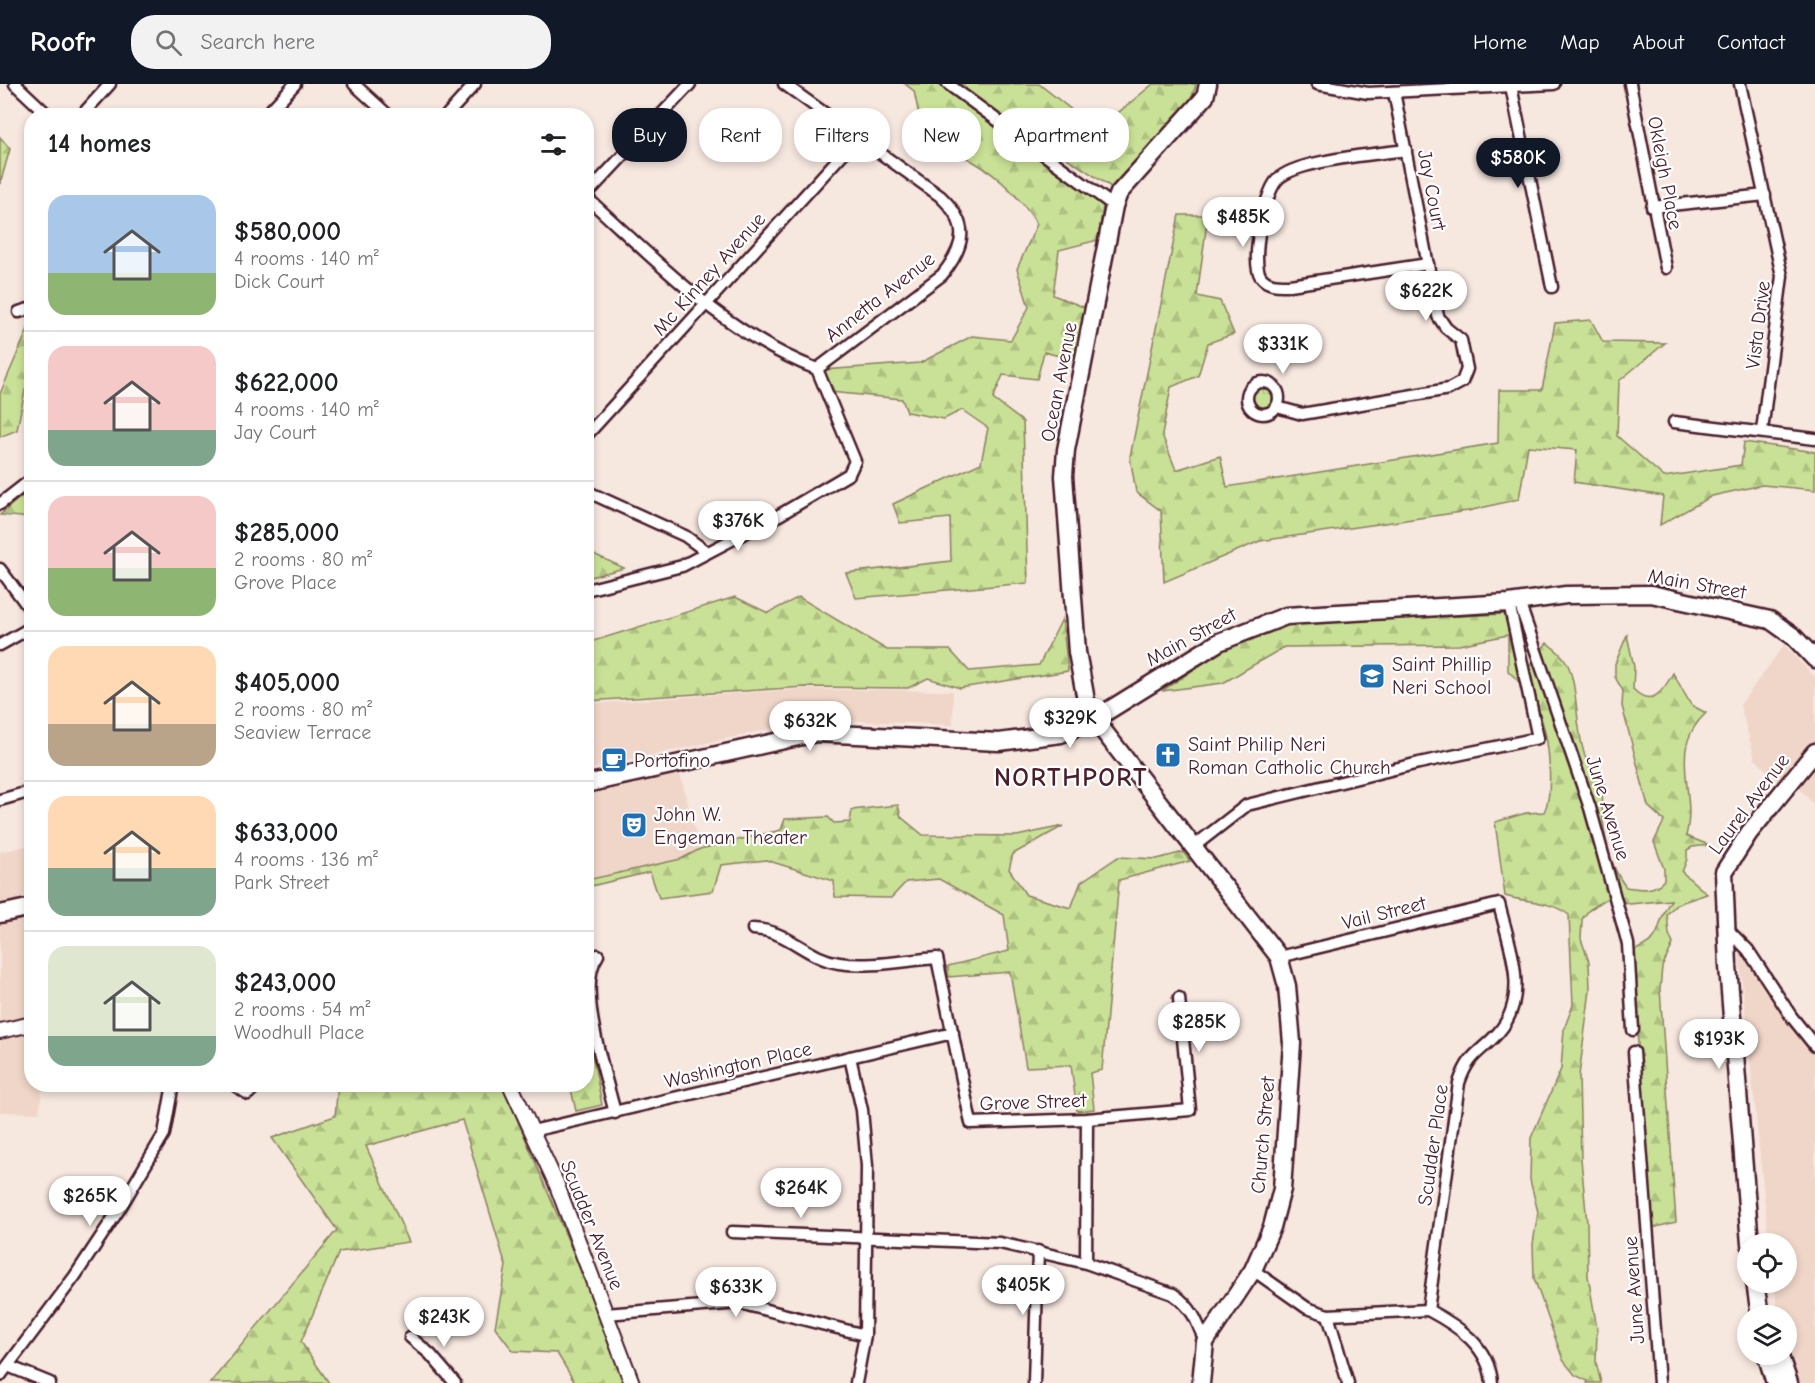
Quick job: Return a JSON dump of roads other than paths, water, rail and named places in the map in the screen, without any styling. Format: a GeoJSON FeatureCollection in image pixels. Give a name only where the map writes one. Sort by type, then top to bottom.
{"type":"FeatureCollection","features":[{"type":"Feature","properties":{"kind":"main road","name":"Ocean Avenue"},"geometry":{"type":"LineString","coordinates":[[1093,720],[1088,711],[1078,666],[1064,476],[1066,450],[1114,206],[1119,193],[1205,97],[1208,84]]}},
{"type":"Feature","properties":{"kind":"main road","name":"Main Street"},"geometry":{"type":"LineString","coordinates":[[594,782],[816,733],[999,742],[1061,734],[1093,720],[1220,642],[1275,618],[1514,602],[1566,595],[1651,594],[1770,620],[1794,637],[1815,659]]}},
{"type":"Feature","properties":{"kind":"main road","name":"Church Street"},"geometry":{"type":"LineString","coordinates":[[1093,720],[1279,957],[1289,1000],[1292,1043],[1282,1189],[1272,1227],[1253,1270],[1205,1342],[1201,1383]]}},
{"type":"Feature","properties":{"kind":"main road","name":"Laurel Avenue"},"geometry":{"type":"LineString","coordinates":[[1749,1233],[1723,880],[1726,866],[1815,752]]}},
{"type":"Feature","properties":{"kind":"main road"},"geometry":{"type":"LineString","coordinates":[[0,914],[24,910]]}},
{"type":"Feature","properties":{"kind":"main road"},"geometry":{"type":"LineString","coordinates":[[1769,1365],[1775,1383]]}},
{"type":"Feature","properties":{"kind":"main road"},"geometry":{"type":"LineString","coordinates":[[1783,1365],[1789,1383]]}},
{"type":"Feature","properties":{"kind":"street"},"geometry":{"type":"LineString","coordinates":[[15,84],[40,108]]}},
{"type":"Feature","properties":{"kind":"street"},"geometry":{"type":"LineString","coordinates":[[88,108],[110,84]]}},
{"type":"Feature","properties":{"kind":"street"},"geometry":{"type":"LineString","coordinates":[[272,108],[295,84]]}},
{"type":"Feature","properties":{"kind":"street"},"geometry":{"type":"LineString","coordinates":[[354,84],[380,108]]}},
{"type":"Feature","properties":{"kind":"street"},"geometry":{"type":"LineString","coordinates":[[453,108],[475,84]]}},
{"type":"Feature","properties":{"kind":"street"},"geometry":{"type":"LineString","coordinates":[[594,187],[690,84]]}},
{"type":"Feature","properties":{"kind":"street","name":"Annetta Avenue"},"geometry":{"type":"LineString","coordinates":[[784,84],[818,108]]}},
{"type":"Feature","properties":{"kind":"street"},"geometry":{"type":"LineString","coordinates":[[948,84],[1114,206]]}},
{"type":"Feature","properties":{"kind":"street"},"geometry":{"type":"LineString","coordinates":[[1317,84],[1368,93],[1554,84]]}},
{"type":"Feature","properties":{"kind":"street","name":"Okleigh Place"},"geometry":{"type":"LineString","coordinates":[[1630,84],[1652,207],[1666,268]]}},
{"type":"Feature","properties":{"kind":"street","name":"Vista Drive"},"geometry":{"type":"LineString","coordinates":[[1740,84],[1782,276],[1762,431]]}},
{"type":"Feature","properties":{"kind":"street"},"geometry":{"type":"LineString","coordinates":[[1511,86],[1552,287]]}},
{"type":"Feature","properties":{"kind":"street","name":"Jay Court"},"geometry":{"type":"LineString","coordinates":[[1277,407],[1302,414],[1449,389],[1462,382],[1467,369],[1461,340],[1446,328],[1438,316],[1394,92]]}},
{"type":"Feature","properties":{"kind":"street"},"geometry":{"type":"LineString","coordinates":[[1406,150],[1294,168],[1277,180],[1267,198],[1255,267],[1262,279],[1267,282],[1290,285],[1428,264]]}},
{"type":"Feature","properties":{"kind":"street","name":"Annetta Avenue"},"geometry":{"type":"LineString","coordinates":[[817,369],[942,275],[955,259],[963,239],[960,221],[952,207],[890,161]]}},
{"type":"Feature","properties":{"kind":"street","name":"Mc Kinney Avenue"},"geometry":{"type":"LineString","coordinates":[[594,427],[835,162]]}},
{"type":"Feature","properties":{"kind":"street"},"geometry":{"type":"LineString","coordinates":[[1652,207],[1765,195]]}},
{"type":"Feature","properties":{"kind":"street"},"geometry":{"type":"LineString","coordinates":[[594,203],[705,305],[768,348],[817,369],[855,461],[849,474],[781,514],[682,566],[594,588]]}},
{"type":"Feature","properties":{"kind":"street"},"geometry":{"type":"LineString","coordinates":[[19,312],[24,310]]}},
{"type":"Feature","properties":{"kind":"street"},"geometry":{"type":"LineString","coordinates":[[1674,422],[1815,439]]}},
{"type":"Feature","properties":{"kind":"street"},"geometry":{"type":"LineString","coordinates":[[0,504],[24,485]]}},
{"type":"Feature","properties":{"kind":"street"},"geometry":{"type":"LineString","coordinates":[[594,495],[685,536],[707,552]]}},
{"type":"Feature","properties":{"kind":"street"},"geometry":{"type":"LineString","coordinates":[[0,569],[24,601]]}},
{"type":"Feature","properties":{"kind":"street"},"geometry":{"type":"LineString","coordinates":[[1193,847],[1246,805],[1419,763],[1538,738],[1514,602]]}},
{"type":"Feature","properties":{"kind":"street","name":"June Avenue"},"geometry":{"type":"LineString","coordinates":[[1514,602],[1590,808],[1628,944],[1633,1030]]}},
{"type":"Feature","properties":{"kind":"street"},"geometry":{"type":"LineString","coordinates":[[0,645],[24,632]]}},
{"type":"Feature","properties":{"kind":"street"},"geometry":{"type":"LineString","coordinates":[[0,800],[24,793]]}},
{"type":"Feature","properties":{"kind":"street","name":"Vail Street"},"geometry":{"type":"LineString","coordinates":[[1279,957],[1498,904]]}},
{"type":"Feature","properties":{"kind":"street","name":"Scudder Place"},"geometry":{"type":"LineString","coordinates":[[1428,1310],[1459,1083],[1472,1054],[1498,1033],[1509,1019],[1516,998],[1516,975],[1498,904]]}},
{"type":"Feature","properties":{"kind":"street"},"geometry":{"type":"LineString","coordinates":[[1726,927],[1748,950],[1814,1046]]}},
{"type":"Feature","properties":{"kind":"street","name":"Grove Street"},"geometry":{"type":"LineString","coordinates":[[753,929],[774,931],[819,957],[839,963],[937,958],[971,1123],[1087,1119],[1190,1110],[1179,998]]}},
{"type":"Feature","properties":{"kind":"street"},"geometry":{"type":"LineString","coordinates":[[594,964],[598,955]]}},
{"type":"Feature","properties":{"kind":"street"},"geometry":{"type":"LineString","coordinates":[[594,1025],[615,1113]]}},
{"type":"Feature","properties":{"kind":"street"},"geometry":{"type":"LineString","coordinates":[[0,1031],[24,1026]]}},
{"type":"Feature","properties":{"kind":"street","name":"Washington Place"},"geometry":{"type":"LineString","coordinates":[[532,1131],[953,1033]]}},
{"type":"Feature","properties":{"kind":"street","name":"June Avenue"},"geometry":{"type":"LineString","coordinates":[[1634,1052],[1659,1383]]}},
{"type":"Feature","properties":{"kind":"street"},"geometry":{"type":"LineString","coordinates":[[850,1057],[864,1128],[867,1237],[865,1335],[856,1383]]}},
{"type":"Feature","properties":{"kind":"street"},"geometry":{"type":"LineString","coordinates":[[50,1383],[3,1370],[78,1271],[120,1208],[164,1134],[172,1092]]}},
{"type":"Feature","properties":{"kind":"street","name":"Scudder Avenue"},"geometry":{"type":"LineString","coordinates":[[514,1092],[556,1183],[632,1383]]}},
{"type":"Feature","properties":{"kind":"street"},"geometry":{"type":"LineString","coordinates":[[1086,1263],[1087,1119]]}},
{"type":"Feature","properties":{"kind":"street"},"geometry":{"type":"LineString","coordinates":[[732,1232],[1000,1243],[1038,1251],[1086,1263],[1173,1294],[1185,1303],[1196,1317],[1205,1342]]}},
{"type":"Feature","properties":{"kind":"street"},"geometry":{"type":"LineString","coordinates":[[1034,1383],[1038,1251]]}},
{"type":"Feature","properties":{"kind":"street"},"geometry":{"type":"LineString","coordinates":[[1253,1270],[1307,1308],[1328,1315],[1428,1310],[1456,1325],[1472,1339],[1484,1356],[1492,1383]]}},
{"type":"Feature","properties":{"kind":"street"},"geometry":{"type":"LineString","coordinates":[[606,1314],[739,1303],[865,1335]]}},
{"type":"Feature","properties":{"kind":"street"},"geometry":{"type":"LineString","coordinates":[[1328,1315],[1348,1383]]}},
{"type":"Feature","properties":{"kind":"street"},"geometry":{"type":"LineString","coordinates":[[410,1337],[430,1354],[455,1383]]}},
{"type":"Feature","properties":{"kind":"place","name":"Saint Phillip Neri School"},"geometry":{"type":"Point","coordinates":[1372,676]}},
{"type":"Feature","properties":{"kind":"place","name":"Saint Philip Neri Roman Catholic Church"},"geometry":{"type":"Point","coordinates":[1168,755]}},
{"type":"Feature","properties":{"kind":"place","name":"Portofino"},"geometry":{"type":"Point","coordinates":[614,760]}},
{"type":"Feature","properties":{"kind":"place","name":"John W. Engeman Theater"},"geometry":{"type":"Point","coordinates":[634,825]}},
{"type":"Feature","properties":{"kind":"district","name":"NORTHPORT"},"geometry":{"type":"Point","coordinates":[1071,778]}}]}
